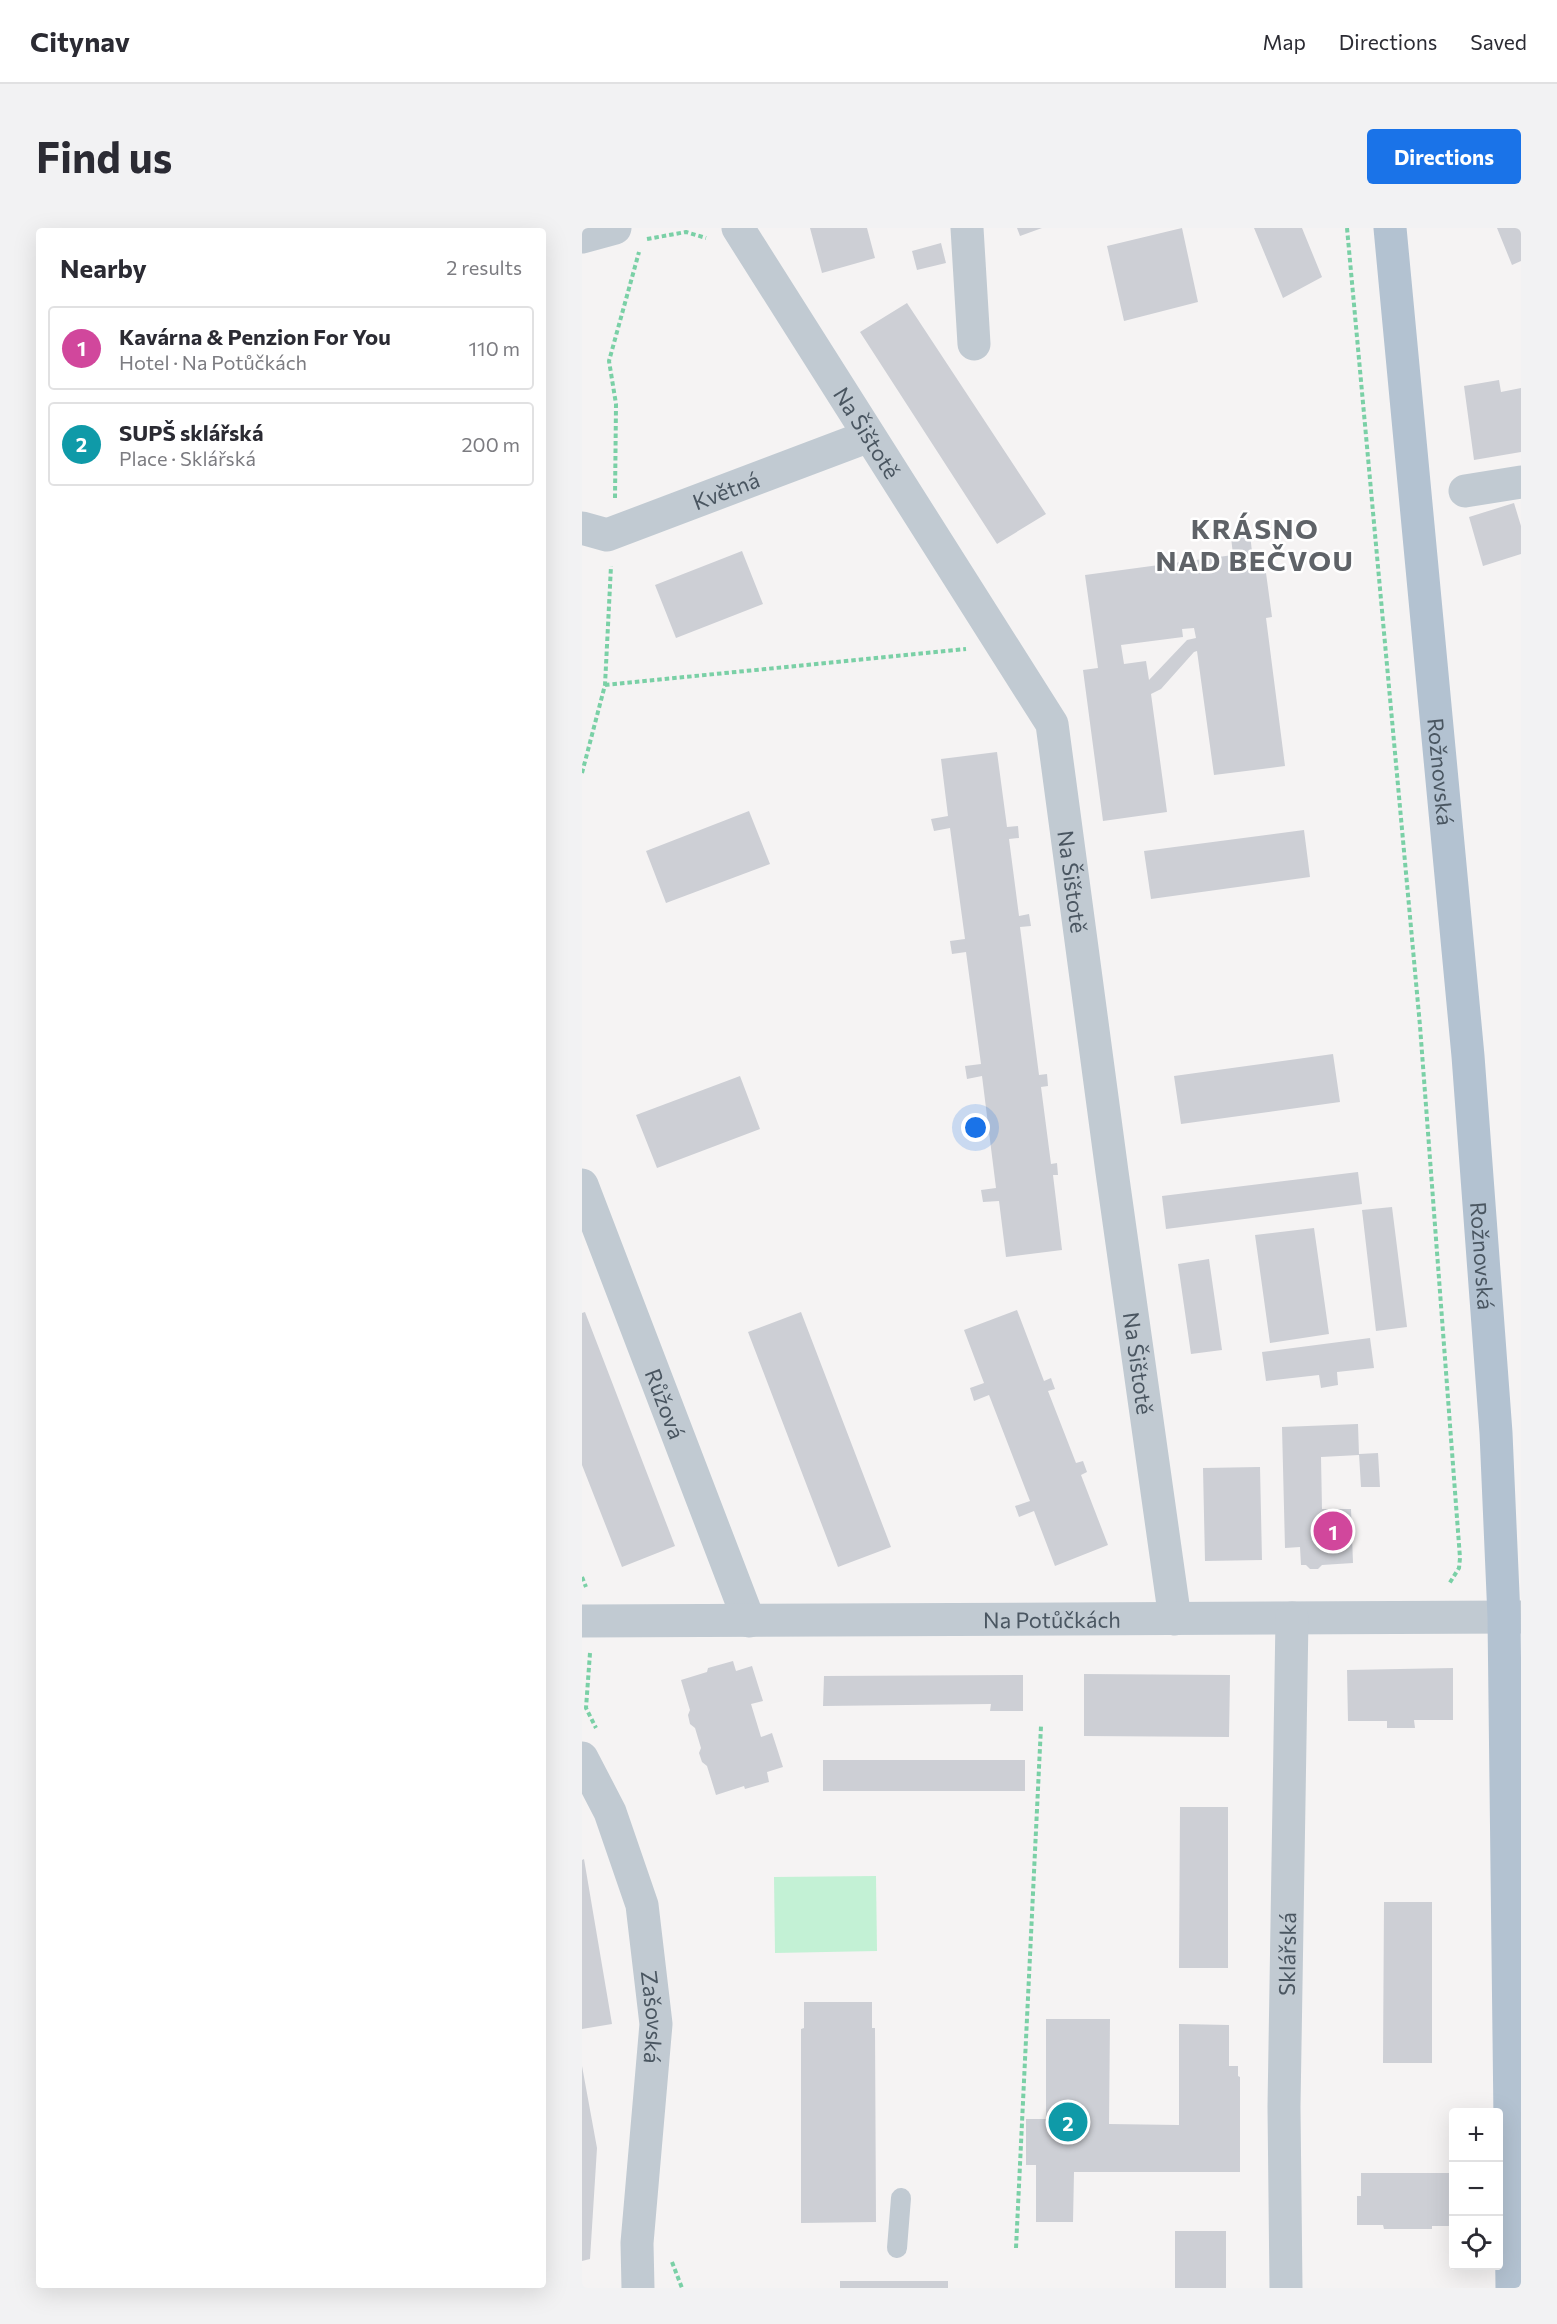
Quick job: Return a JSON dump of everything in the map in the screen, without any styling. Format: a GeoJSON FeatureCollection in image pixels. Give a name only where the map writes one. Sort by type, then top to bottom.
{"type":"FeatureCollection","features":[{"type":"Feature","properties":{"kind":"main road","name":"Rožnovská"},"geometry":{"type":"LineString","coordinates":[[1390,228],[1478,1173],[1496,1433],[1513,1617],[1512,2288]]}},
{"type":"Feature","properties":{"kind":"street"},"geometry":{"type":"LineString","coordinates":[[967,228],[974,344]]}},
{"type":"Feature","properties":{"kind":"street"},"geometry":{"type":"LineString","coordinates":[[582,237],[629,234]]}},
{"type":"Feature","properties":{"kind":"street","name":"Na Šištotě"},"geometry":{"type":"LineString","coordinates":[[724,234],[869,435],[1052,724],[1175,1619]]}},
{"type":"Feature","properties":{"kind":"street","name":"Květná"},"geometry":{"type":"LineString","coordinates":[[582,528],[607,535],[869,435]]}},
{"type":"Feature","properties":{"kind":"street"},"geometry":{"type":"LineString","coordinates":[[1465,491],[1521,482]]}},
{"type":"Feature","properties":{"kind":"street","name":"Růžová"},"geometry":{"type":"LineString","coordinates":[[582,1185],[749,1621]]}},
{"type":"Feature","properties":{"kind":"street","name":"Na Potůčkách"},"geometry":{"type":"LineString","coordinates":[[582,1621],[1513,1617]]}},
{"type":"Feature","properties":{"kind":"street","name":"Sklářská"},"geometry":{"type":"LineString","coordinates":[[1286,2288],[1284,2107],[1292,1618]]}},
{"type":"Feature","properties":{"kind":"street","name":"Zašovská"},"geometry":{"type":"LineString","coordinates":[[582,1758],[610,1812],[642,1905],[656,2024],[637,2243],[638,2288]]}},
{"type":"Feature","properties":{"kind":"lane"},"geometry":{"type":"LineString","coordinates":[[897,2248],[901,2198]]}},
{"type":"Feature","properties":{"kind":"path"},"geometry":{"type":"LineString","coordinates":[[1347,228],[1420,1026],[1458,1534],[1459,1568],[1447,1587]]}},
{"type":"Feature","properties":{"kind":"path"},"geometry":{"type":"LineString","coordinates":[[629,234],[686,232],[724,234]]}},
{"type":"Feature","properties":{"kind":"path"},"geometry":{"type":"LineString","coordinates":[[605,685],[967,649]]}},
{"type":"Feature","properties":{"kind":"path"},"geometry":{"type":"LineString","coordinates":[[1016,2248],[1041,1726]]}},
{"type":"Feature","properties":{"kind":"path"},"geometry":{"type":"LineString","coordinates":[[669,2253],[682,2288]]}},
{"type":"Feature","properties":{"kind":"green space"},"geometry":{"type":"Polygon","coordinates":[[[876,1876],[877,1951],[775,1953],[774,1877],[876,1876]]]}},
{"type":"Feature","properties":{"kind":"building"},"geometry":{"type":"Polygon","coordinates":[[[810,228],[867,228],[875,258],[822,273],[810,228]]]}},
{"type":"Feature","properties":{"kind":"building"},"geometry":{"type":"Polygon","coordinates":[[[1017,228],[1042,228],[1020,236],[1017,228]]]}},
{"type":"Feature","properties":{"kind":"building"},"geometry":{"type":"Polygon","coordinates":[[[1182,228],[1198,302],[1124,321],[1107,246],[1182,228]]]}},
{"type":"Feature","properties":{"kind":"building"},"geometry":{"type":"Polygon","coordinates":[[[1254,228],[1302,228],[1322,277],[1283,298],[1254,228]]]}},
{"type":"Feature","properties":{"kind":"building"},"geometry":{"type":"Polygon","coordinates":[[[1497,228],[1521,228],[1521,261],[1512,265],[1497,228]]]}},
{"type":"Feature","properties":{"kind":"building"},"geometry":{"type":"Polygon","coordinates":[[[941,243],[946,263],[917,270],[912,251],[941,243]]]}},
{"type":"Feature","properties":{"kind":"building"},"geometry":{"type":"Polygon","coordinates":[[[907,303],[1046,514],[997,544],[860,332],[907,303]]]}},
{"type":"Feature","properties":{"kind":"building"},"geometry":{"type":"Polygon","coordinates":[[[1499,380],[1501,392],[1521,388],[1521,452],[1474,460],[1464,386],[1499,380]]]}},
{"type":"Feature","properties":{"kind":"building"},"geometry":{"type":"Polygon","coordinates":[[[1514,503],[1521,526],[1521,554],[1483,566],[1469,517],[1514,503]]]}},
{"type":"Feature","properties":{"kind":"building"},"geometry":{"type":"Polygon","coordinates":[[[1250,534],[1252,552],[1263,551],[1272,617],[1266,618],[1285,766],[1214,775],[1197,651],[1161,689],[1151,694],[1167,812],[1103,821],[1083,670],[1098,668],[1085,575],[1233,555],[1231,537],[1250,534]],[[1194,628],[1182,629],[1183,637],[1121,645],[1124,664],[1146,661],[1149,680],[1187,640],[1196,638],[1194,628]]]}},
{"type":"Feature","properties":{"kind":"building"},"geometry":{"type":"Polygon","coordinates":[[[742,551],[763,604],[676,638],[655,585],[742,551]]]}},
{"type":"Feature","properties":{"kind":"building"},"geometry":{"type":"Polygon","coordinates":[[[997,752],[1007,827],[1018,826],[1019,838],[1009,839],[1019,916],[1029,914],[1031,926],[1020,927],[1039,1075],[1047,1074],[1048,1086],[1041,1087],[1051,1164],[1057,1163],[1058,1175],[1053,1175],[1062,1250],[1006,1257],[999,1201],[983,1202],[981,1190],[996,1188],[982,1076],[967,1079],[965,1066],[981,1064],[966,952],[952,954],[950,941],[965,939],[950,828],[934,831],[931,819],[948,816],[941,759],[997,752]]]}},
{"type":"Feature","properties":{"kind":"building"},"geometry":{"type":"Polygon","coordinates":[[[749,811],[770,864],[666,903],[646,851],[749,811]]]}},
{"type":"Feature","properties":{"kind":"building"},"geometry":{"type":"Polygon","coordinates":[[[1304,830],[1310,877],[1151,899],[1144,851],[1304,830]]]}},
{"type":"Feature","properties":{"kind":"building"},"geometry":{"type":"Polygon","coordinates":[[[1333,1054],[1340,1102],[1181,1124],[1174,1076],[1333,1054]]]}},
{"type":"Feature","properties":{"kind":"building"},"geometry":{"type":"Polygon","coordinates":[[[740,1076],[760,1129],[657,1168],[636,1115],[740,1076]]]}},
{"type":"Feature","properties":{"kind":"building"},"geometry":{"type":"Polygon","coordinates":[[[1358,1172],[1362,1204],[1166,1229],[1162,1196],[1358,1172]]]}},
{"type":"Feature","properties":{"kind":"building"},"geometry":{"type":"Polygon","coordinates":[[[1392,1207],[1407,1327],[1376,1331],[1362,1210],[1392,1207]]]}},
{"type":"Feature","properties":{"kind":"building"},"geometry":{"type":"Polygon","coordinates":[[[1314,1228],[1329,1334],[1270,1343],[1255,1235],[1314,1228]]]}},
{"type":"Feature","properties":{"kind":"building"},"geometry":{"type":"Polygon","coordinates":[[[1209,1259],[1222,1350],[1191,1354],[1178,1264],[1209,1259]]]}},
{"type":"Feature","properties":{"kind":"building"},"geometry":{"type":"Polygon","coordinates":[[[1017,1310],[1044,1381],[1051,1378],[1055,1389],[1048,1391],[1076,1463],[1083,1461],[1087,1472],[1081,1475],[1108,1545],[1055,1566],[1034,1511],[1019,1517],[1015,1506],[1030,1501],[989,1395],[974,1401],[970,1388],[984,1383],[964,1330],[1017,1310]]]}},
{"type":"Feature","properties":{"kind":"building"},"geometry":{"type":"Polygon","coordinates":[[[585,1312],[675,1546],[622,1567],[582,1465],[582,1313],[585,1312]]]}},
{"type":"Feature","properties":{"kind":"building"},"geometry":{"type":"Polygon","coordinates":[[[801,1312],[891,1547],[838,1567],[748,1332],[801,1312]]]}},
{"type":"Feature","properties":{"kind":"building"},"geometry":{"type":"Polygon","coordinates":[[[1370,1338],[1374,1368],[1337,1372],[1338,1385],[1321,1388],[1319,1375],[1266,1381],[1262,1352],[1370,1338]]]}},
{"type":"Feature","properties":{"kind":"building"},"geometry":{"type":"Polygon","coordinates":[[[1358,1424],[1359,1455],[1321,1457],[1322,1509],[1351,1509],[1353,1563],[1322,1565],[1318,1569],[1310,1569],[1306,1565],[1301,1565],[1300,1547],[1285,1548],[1282,1427],[1358,1424]]]}},
{"type":"Feature","properties":{"kind":"building"},"geometry":{"type":"Polygon","coordinates":[[[1378,1453],[1380,1487],[1361,1487],[1359,1454],[1378,1453]]]}},
{"type":"Feature","properties":{"kind":"building"},"geometry":{"type":"Polygon","coordinates":[[[1260,1467],[1262,1560],[1205,1561],[1203,1468],[1260,1467]]]}},
{"type":"Feature","properties":{"kind":"building"},"geometry":{"type":"Polygon","coordinates":[[[733,1661],[736,1671],[752,1666],[763,1701],[751,1704],[761,1737],[772,1733],[783,1767],[767,1772],[769,1782],[745,1789],[744,1786],[716,1795],[707,1766],[702,1762],[699,1753],[701,1748],[695,1728],[690,1724],[688,1715],[690,1710],[681,1680],[707,1672],[708,1668],[733,1661]]]}},
{"type":"Feature","properties":{"kind":"building"},"geometry":{"type":"Polygon","coordinates":[[[1453,1668],[1453,1720],[1414,1720],[1415,1728],[1387,1728],[1387,1721],[1348,1721],[1347,1670],[1453,1668]]]}},
{"type":"Feature","properties":{"kind":"building"},"geometry":{"type":"Polygon","coordinates":[[[1084,1674],[1230,1675],[1229,1737],[1084,1736],[1084,1674]]]}},
{"type":"Feature","properties":{"kind":"building"},"geometry":{"type":"Polygon","coordinates":[[[1023,1675],[1023,1711],[990,1711],[991,1704],[823,1706],[824,1676],[1023,1675]]]}},
{"type":"Feature","properties":{"kind":"building"},"geometry":{"type":"Polygon","coordinates":[[[823,1760],[1025,1760],[1025,1791],[823,1791],[823,1760]]]}},
{"type":"Feature","properties":{"kind":"building"},"geometry":{"type":"Polygon","coordinates":[[[1180,1807],[1228,1807],[1228,1968],[1179,1968],[1180,1807]]]}},
{"type":"Feature","properties":{"kind":"building"},"geometry":{"type":"Polygon","coordinates":[[[584,1859],[612,2024],[582,2029],[582,1860],[584,1859]]]}},
{"type":"Feature","properties":{"kind":"building"},"geometry":{"type":"Polygon","coordinates":[[[1384,1902],[1432,1902],[1432,2063],[1383,2063],[1384,1902]]]}},
{"type":"Feature","properties":{"kind":"building"},"geometry":{"type":"Polygon","coordinates":[[[804,2002],[872,2002],[872,2028],[875,2028],[876,2222],[801,2223],[801,2029],[804,2028],[804,2002]]]}},
{"type":"Feature","properties":{"kind":"building"},"geometry":{"type":"Polygon","coordinates":[[[1046,2019],[1110,2019],[1109,2124],[1179,2125],[1179,2024],[1229,2025],[1229,2066],[1238,2066],[1240,2077],[1240,2172],[1074,2172],[1073,2222],[1036,2222],[1036,2165],[1026,2165],[1026,2119],[1046,2119],[1046,2019]]]}},
{"type":"Feature","properties":{"kind":"building"},"geometry":{"type":"Polygon","coordinates":[[[582,2066],[597,2148],[590,2259],[582,2261],[582,2066]]]}},
{"type":"Feature","properties":{"kind":"building"},"geometry":{"type":"Polygon","coordinates":[[[1361,2173],[1449,2173],[1449,2226],[1432,2226],[1432,2229],[1384,2229],[1383,2225],[1357,2225],[1357,2196],[1361,2196],[1361,2173]]]}},
{"type":"Feature","properties":{"kind":"building"},"geometry":{"type":"Polygon","coordinates":[[[1175,2231],[1226,2231],[1226,2288],[1175,2288],[1175,2231]]]}},
{"type":"Feature","properties":{"kind":"building"},"geometry":{"type":"Polygon","coordinates":[[[840,2281],[948,2281],[948,2288],[840,2288],[840,2281]]]}},
{"type":"Feature","properties":{"kind":"place","name":"Kavárna & Penzion For You"},"geometry":{"type":"Point","coordinates":[1333,1531]}},
{"type":"Feature","properties":{"kind":"place","name":"SUPŠ sklářská"},"geometry":{"type":"Point","coordinates":[1068,2122]}},
{"type":"Feature","properties":{"kind":"district","name":"KRÁSNO NAD BEČVOU"},"geometry":{"type":"Point","coordinates":[1255,544]}}]}
